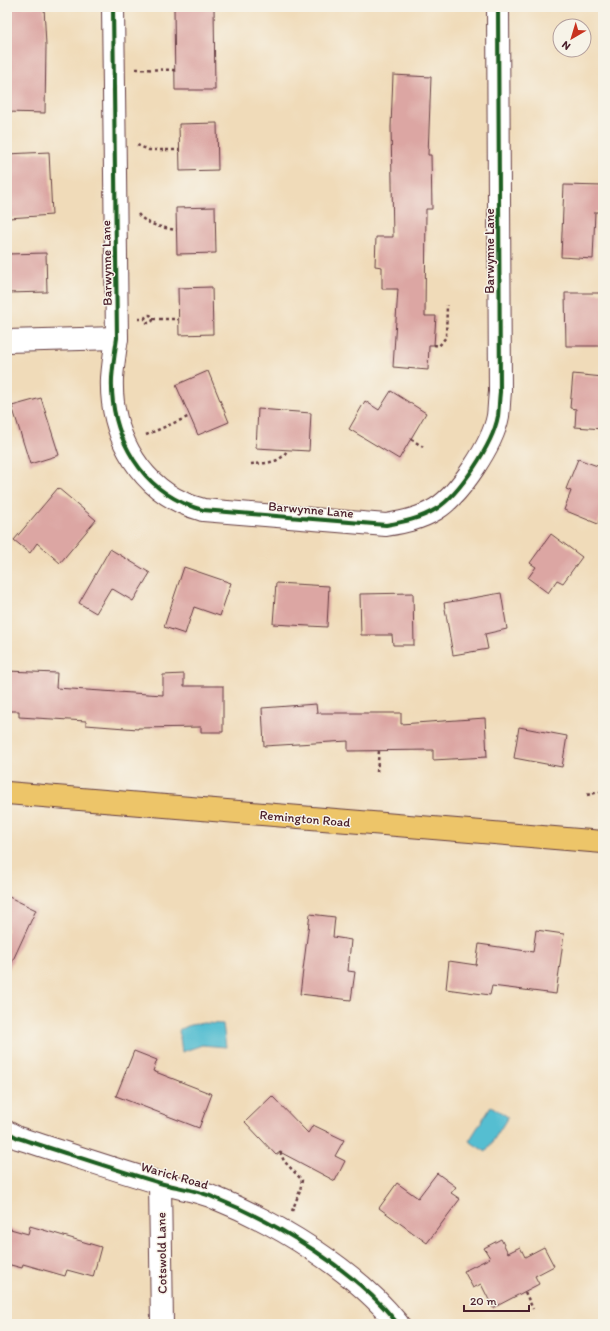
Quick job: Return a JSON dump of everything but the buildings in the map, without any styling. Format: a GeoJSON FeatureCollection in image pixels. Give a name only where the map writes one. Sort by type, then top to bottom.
{"type":"FeatureCollection","features":[{"type":"Feature","properties":{"kind":"main road","name":"Remington Road"},"geometry":{"type":"LineString","coordinates":[[7,793],[603,842]]}},
{"type":"Feature","properties":{"kind":"street","name":"Barwynne Lane"},"geometry":{"type":"LineString","coordinates":[[113,7],[117,338],[112,378],[113,398],[118,427],[124,444],[138,467],[152,482],[183,504],[203,510],[386,525],[414,519],[435,510],[452,497],[467,477],[490,440],[498,417],[500,392],[498,7]]}},
{"type":"Feature","properties":{"kind":"street"},"geometry":{"type":"LineString","coordinates":[[7,341],[117,338]]}},
{"type":"Feature","properties":{"kind":"street","name":"Warick Road"},"geometry":{"type":"LineString","coordinates":[[7,1132],[18,1138],[160,1183],[214,1197],[306,1245],[350,1278],[387,1310],[398,1324]]}},
{"type":"Feature","properties":{"kind":"street","name":"Cotswold Lane"},"geometry":{"type":"LineString","coordinates":[[160,1183],[162,1324]]}},
{"type":"Feature","properties":{"kind":"path"},"geometry":{"type":"LineString","coordinates":[[113,69],[175,70]]}},
{"type":"Feature","properties":{"kind":"path"},"geometry":{"type":"LineString","coordinates":[[132,140],[137,145],[149,150],[180,150]]}},
{"type":"Feature","properties":{"kind":"path"},"geometry":{"type":"LineString","coordinates":[[134,210],[142,220],[164,228],[177,230]]}},
{"type":"Feature","properties":{"kind":"path"},"geometry":{"type":"LineString","coordinates":[[434,345],[439,346],[446,337],[447,305]]}},
{"type":"Feature","properties":{"kind":"path"},"geometry":{"type":"LineString","coordinates":[[153,319],[178,319]]}},
{"type":"Feature","properties":{"kind":"path"},"geometry":{"type":"LineString","coordinates":[[124,444],[190,416]]}},
{"type":"Feature","properties":{"kind":"path"},"geometry":{"type":"LineString","coordinates":[[411,439],[423,447]]}},
{"type":"Feature","properties":{"kind":"path"},"geometry":{"type":"LineString","coordinates":[[251,464],[278,460],[285,455],[287,450]]}},
{"type":"Feature","properties":{"kind":"path"},"geometry":{"type":"LineString","coordinates":[[377,772],[379,751]]}},
{"type":"Feature","properties":{"kind":"path"},"geometry":{"type":"LineString","coordinates":[[587,795],[603,791]]}},
{"type":"Feature","properties":{"kind":"path"},"geometry":{"type":"LineString","coordinates":[[280,1152],[284,1161],[300,1176],[302,1182],[283,1232]]}},
{"type":"Feature","properties":{"kind":"path"},"geometry":{"type":"LineString","coordinates":[[525,1292],[533,1309]]}},
{"type":"Feature","properties":{"kind":"water"},"geometry":{"type":"Polygon","coordinates":[[[204,1023],[223,1024],[226,1047],[202,1045],[182,1052],[179,1030],[190,1025],[204,1023]]]}},
{"type":"Feature","properties":{"kind":"water"},"geometry":{"type":"Polygon","coordinates":[[[491,1106],[508,1117],[486,1152],[469,1141],[491,1106]]]}},
{"type":"Feature","properties":{"kind":"cycle path"},"geometry":{"type":"LineString","coordinates":[[113,7],[117,338],[112,378],[116,416],[121,434],[129,451],[139,467],[151,481],[166,493],[185,504],[203,510],[386,525],[418,518],[436,509],[445,502],[474,468],[489,440],[498,416],[500,392],[498,7]]}},
{"type":"Feature","properties":{"kind":"cycle path"},"geometry":{"type":"LineString","coordinates":[[7,1132],[18,1138],[160,1183],[202,1193],[239,1208],[290,1235],[338,1267],[361,1285],[381,1304],[398,1324]]}}]}
